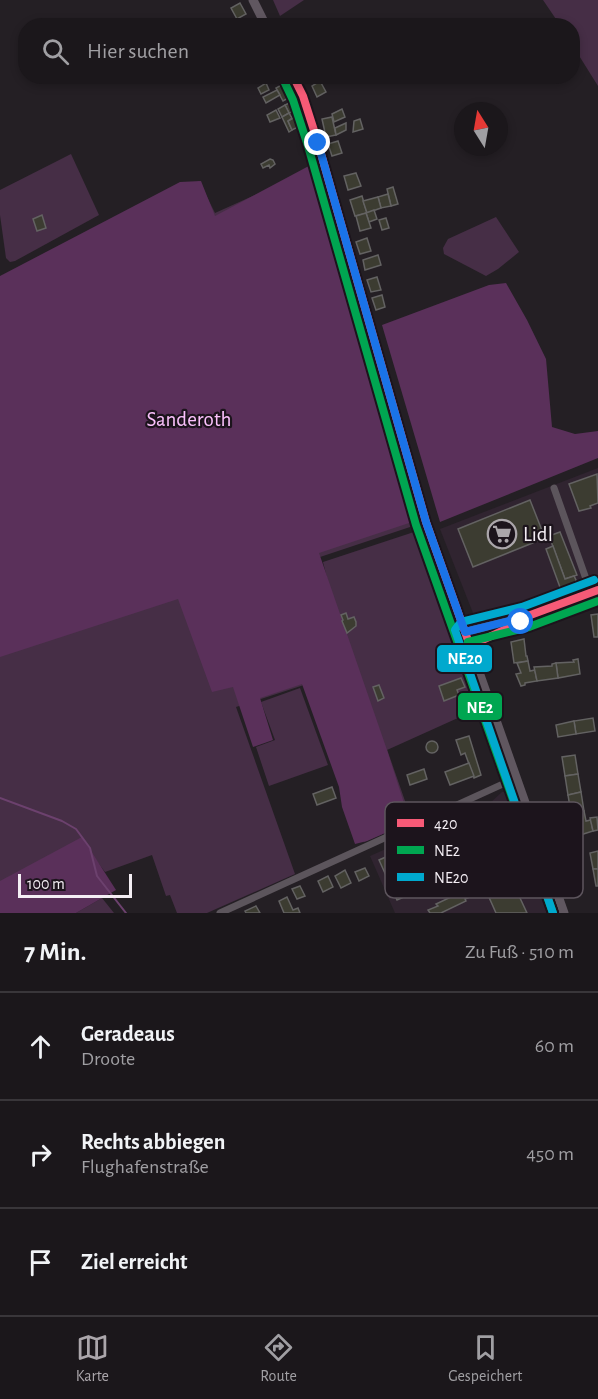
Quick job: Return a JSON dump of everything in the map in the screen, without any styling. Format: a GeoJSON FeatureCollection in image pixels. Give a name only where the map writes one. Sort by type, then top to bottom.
{"type":"FeatureCollection","features":[{"type":"Feature","properties":{"kind":"main road"},"geometry":{"type":"LineString","coordinates":[[253,0],[262,18]]}},
{"type":"Feature","properties":{"kind":"main road"},"geometry":{"type":"LineString","coordinates":[[297,84],[313,124],[426,522],[525,802]]}},
{"type":"Feature","properties":{"kind":"main road"},"geometry":{"type":"LineString","coordinates":[[559,898],[564,913]]}},
{"type":"Feature","properties":{"kind":"street"},"geometry":{"type":"LineString","coordinates":[[465,632],[525,617],[595,591],[554,488]]}},
{"type":"Feature","properties":{"kind":"street"},"geometry":{"type":"LineString","coordinates":[[470,646],[521,622],[525,617]]}},
{"type":"Feature","properties":{"kind":"street"},"geometry":{"type":"LineString","coordinates":[[463,802],[516,778]]}},
{"type":"Feature","properties":{"kind":"street"},"geometry":{"type":"LineString","coordinates":[[220,913],[385,838]]}},
{"type":"Feature","properties":{"kind":"shaded area"},"geometry":{"type":"Polygon","coordinates":[[[598,468],[598,579],[537,601],[481,616],[473,613],[440,529],[598,468]]]}},
{"type":"Feature","properties":{"kind":"shaded area"},"geometry":{"type":"Polygon","coordinates":[[[509,791],[514,802],[491,802],[502,792],[509,791]]]}},
{"type":"Feature","properties":{"kind":"shaded area"},"geometry":{"type":"Polygon","coordinates":[[[385,849],[385,890],[370,856],[385,849]]]}},
{"type":"Feature","properties":{"kind":"shaded area"},"geometry":{"type":"Polygon","coordinates":[[[388,898],[549,898],[554,913],[395,913],[388,898]]]}},
{"type":"Feature","properties":{"kind":"green space"},"geometry":{"type":"Polygon","coordinates":[[[273,0],[304,0],[280,16],[273,0]]]}},
{"type":"Feature","properties":{"kind":"green space"},"geometry":{"type":"Polygon","coordinates":[[[543,0],[598,0],[598,86],[580,57],[580,18],[555,18],[543,0]]]}},
{"type":"Feature","properties":{"kind":"green space"},"geometry":{"type":"Polygon","coordinates":[[[71,154],[99,215],[10,262],[6,258],[0,215],[0,190],[71,154]]]}},
{"type":"Feature","properties":{"kind":"green space","name":"Sanderoth"},"geometry":{"type":"Polygon","coordinates":[[[320,160],[415,521],[319,553],[404,802],[385,802],[385,833],[355,844],[342,807],[339,787],[302,684],[260,698],[273,740],[253,747],[233,687],[212,692],[178,599],[0,657],[0,276],[180,182],[201,181],[215,216],[320,160]]]}},
{"type":"Feature","properties":{"kind":"green space","name":"Sanderoth"},"geometry":{"type":"Polygon","coordinates":[[[315,168],[416,525],[320,557],[328,582],[323,562],[417,531],[480,708],[387,750],[405,802],[385,802],[385,833],[364,842],[307,684],[236,707],[295,874],[207,913],[177,913],[170,895],[166,896],[152,855],[105,872],[84,844],[0,893],[0,282],[199,181],[215,213],[315,168]]]}},
{"type":"Feature","properties":{"kind":"green space"},"geometry":{"type":"Polygon","coordinates":[[[496,217],[519,252],[498,269],[486,276],[444,254],[443,248],[448,239],[496,217]]]}},
{"type":"Feature","properties":{"kind":"green space"},"geometry":{"type":"Polygon","coordinates":[[[506,283],[546,359],[552,427],[575,434],[598,431],[598,458],[440,522],[382,325],[489,285],[506,283]]]}},
{"type":"Feature","properties":{"kind":"green space"},"geometry":{"type":"Polygon","coordinates":[[[300,688],[328,765],[269,786],[256,747],[275,740],[261,702],[300,688]]]}},
{"type":"Feature","properties":{"kind":"green space"},"geometry":{"type":"Polygon","coordinates":[[[82,837],[116,890],[76,913],[0,913],[0,881],[82,837]]]}},
{"type":"Feature","properties":{"kind":"green space"},"geometry":{"type":"Polygon","coordinates":[[[102,898],[114,913],[76,913],[102,898]]]}},
{"type":"Feature","properties":{"kind":"building"},"geometry":{"type":"Polygon","coordinates":[[[240,3],[246,14],[236,18],[231,8],[240,3]]]}},
{"type":"Feature","properties":{"kind":"building"},"geometry":{"type":"Polygon","coordinates":[[[266,84],[269,90],[261,94],[258,88],[266,84]]]}},
{"type":"Feature","properties":{"kind":"building"},"geometry":{"type":"Polygon","coordinates":[[[286,84],[292,96],[283,101],[276,88],[286,84]]]}},
{"type":"Feature","properties":{"kind":"building"},"geometry":{"type":"Polygon","coordinates":[[[322,84],[326,92],[317,97],[312,86],[322,84]]]}},
{"type":"Feature","properties":{"kind":"building"},"geometry":{"type":"Polygon","coordinates":[[[277,90],[280,95],[266,103],[263,97],[277,90]]]}},
{"type":"Feature","properties":{"kind":"building"},"geometry":{"type":"Polygon","coordinates":[[[295,100],[299,109],[289,113],[285,105],[295,100]]]}},
{"type":"Feature","properties":{"kind":"building"},"geometry":{"type":"Polygon","coordinates":[[[285,105],[289,113],[282,117],[278,109],[285,105]]]}},
{"type":"Feature","properties":{"kind":"building"},"geometry":{"type":"Polygon","coordinates":[[[342,109],[345,117],[334,122],[332,114],[342,109]]]}},
{"type":"Feature","properties":{"kind":"building"},"geometry":{"type":"Polygon","coordinates":[[[276,110],[280,118],[270,122],[267,115],[276,110]]]}},
{"type":"Feature","properties":{"kind":"building"},"geometry":{"type":"Polygon","coordinates":[[[289,113],[292,118],[288,121],[292,130],[289,132],[282,117],[289,113]]]}},
{"type":"Feature","properties":{"kind":"building"},"geometry":{"type":"Polygon","coordinates":[[[297,116],[302,125],[292,130],[288,121],[297,116]]]}},
{"type":"Feature","properties":{"kind":"building"},"geometry":{"type":"Polygon","coordinates":[[[332,117],[336,135],[326,137],[322,119],[332,117]]]}},
{"type":"Feature","properties":{"kind":"building"},"geometry":{"type":"Polygon","coordinates":[[[360,119],[363,129],[353,132],[354,121],[360,119]]]}},
{"type":"Feature","properties":{"kind":"building"},"geometry":{"type":"Polygon","coordinates":[[[346,123],[346,130],[336,135],[335,128],[346,123]]]}},
{"type":"Feature","properties":{"kind":"building"},"geometry":{"type":"Polygon","coordinates":[[[338,141],[342,153],[332,156],[328,144],[338,141]]]}},
{"type":"Feature","properties":{"kind":"building"},"geometry":{"type":"Polygon","coordinates":[[[270,159],[275,164],[270,168],[269,165],[263,168],[261,164],[270,159]]]}},
{"type":"Feature","properties":{"kind":"building"},"geometry":{"type":"Polygon","coordinates":[[[356,173],[361,186],[348,190],[344,176],[356,173]]]}},
{"type":"Feature","properties":{"kind":"building"},"geometry":{"type":"Polygon","coordinates":[[[393,187],[398,204],[391,206],[387,189],[393,187]]]}},
{"type":"Feature","properties":{"kind":"building"},"geometry":{"type":"Polygon","coordinates":[[[388,194],[391,206],[381,208],[378,197],[388,194]]]}},
{"type":"Feature","properties":{"kind":"building"},"geometry":{"type":"Polygon","coordinates":[[[362,196],[367,213],[355,216],[350,200],[362,196]]]}},
{"type":"Feature","properties":{"kind":"building"},"geometry":{"type":"Polygon","coordinates":[[[378,197],[381,208],[367,213],[363,201],[378,197]]]}},
{"type":"Feature","properties":{"kind":"building"},"geometry":{"type":"Polygon","coordinates":[[[374,210],[377,219],[369,222],[366,213],[374,210]]]}},
{"type":"Feature","properties":{"kind":"building"},"geometry":{"type":"Polygon","coordinates":[[[366,213],[371,228],[360,231],[356,216],[366,213]]]}},
{"type":"Feature","properties":{"kind":"building"},"geometry":{"type":"Polygon","coordinates":[[[42,215],[46,228],[37,231],[33,219],[42,215]]]}},
{"type":"Feature","properties":{"kind":"building"},"geometry":{"type":"Polygon","coordinates":[[[386,218],[389,228],[382,230],[379,220],[386,218]]]}},
{"type":"Feature","properties":{"kind":"building"},"geometry":{"type":"Polygon","coordinates":[[[367,238],[371,251],[360,254],[356,242],[367,238]]]}},
{"type":"Feature","properties":{"kind":"building"},"geometry":{"type":"Polygon","coordinates":[[[378,255],[381,265],[365,270],[363,260],[378,255]]]}},
{"type":"Feature","properties":{"kind":"building"},"geometry":{"type":"Polygon","coordinates":[[[377,277],[381,290],[371,292],[367,280],[377,277]]]}},
{"type":"Feature","properties":{"kind":"building"},"geometry":{"type":"Polygon","coordinates":[[[382,295],[385,307],[376,310],[372,298],[382,295]]]}},
{"type":"Feature","properties":{"kind":"building"},"geometry":{"type":"Polygon","coordinates":[[[597,474],[598,503],[590,506],[591,508],[579,511],[569,484],[597,474]]]}},
{"type":"Feature","properties":{"kind":"building","name":"Lidl"},"geometry":{"type":"Polygon","coordinates":[[[530,500],[545,538],[473,567],[458,529],[530,500]]]}},
{"type":"Feature","properties":{"kind":"building"},"geometry":{"type":"Polygon","coordinates":[[[560,532],[577,575],[565,579],[549,536],[560,532]]]}},
{"type":"Feature","properties":{"kind":"building"},"geometry":{"type":"Polygon","coordinates":[[[553,546],[565,579],[574,576],[576,580],[574,585],[561,590],[546,549],[553,546]]]}},
{"type":"Feature","properties":{"kind":"building"},"geometry":{"type":"Polygon","coordinates":[[[346,613],[348,619],[354,617],[356,622],[356,626],[347,633],[341,615],[346,613]]]}},
{"type":"Feature","properties":{"kind":"building"},"geometry":{"type":"Polygon","coordinates":[[[598,614],[598,637],[594,637],[591,615],[598,614]]]}},
{"type":"Feature","properties":{"kind":"building"},"geometry":{"type":"Polygon","coordinates":[[[524,639],[528,661],[514,663],[511,642],[524,639]]]}},
{"type":"Feature","properties":{"kind":"building"},"geometry":{"type":"Polygon","coordinates":[[[578,659],[580,674],[558,678],[556,663],[574,662],[573,660],[578,659]]]}},
{"type":"Feature","properties":{"kind":"building"},"geometry":{"type":"Polygon","coordinates":[[[528,661],[530,671],[535,670],[537,681],[521,686],[516,674],[521,673],[517,663],[528,661]]]}},
{"type":"Feature","properties":{"kind":"building"},"geometry":{"type":"Polygon","coordinates":[[[556,663],[558,678],[537,681],[534,667],[552,666],[556,663]]]}},
{"type":"Feature","properties":{"kind":"building"},"geometry":{"type":"Polygon","coordinates":[[[461,678],[465,687],[457,690],[459,695],[444,701],[439,686],[461,678]]]}},
{"type":"Feature","properties":{"kind":"building"},"geometry":{"type":"Polygon","coordinates":[[[379,685],[384,698],[378,701],[373,687],[379,685]]]}},
{"type":"Feature","properties":{"kind":"building"},"geometry":{"type":"Polygon","coordinates":[[[593,718],[595,731],[576,734],[574,721],[593,718]]]}},
{"type":"Feature","properties":{"kind":"building"},"geometry":{"type":"Polygon","coordinates":[[[574,721],[576,734],[558,737],[556,725],[574,721]]]}},
{"type":"Feature","properties":{"kind":"building"},"geometry":{"type":"Polygon","coordinates":[[[469,736],[481,775],[474,778],[465,753],[461,755],[456,740],[469,736]]]}},
{"type":"Feature","properties":{"kind":"building"},"geometry":{"type":"Polygon","coordinates":[[[434,741],[438,747],[434,753],[430,753],[426,745],[434,741]]]}},
{"type":"Feature","properties":{"kind":"building"},"geometry":{"type":"Polygon","coordinates":[[[575,755],[578,774],[565,776],[562,757],[575,755]]]}},
{"type":"Feature","properties":{"kind":"building"},"geometry":{"type":"Polygon","coordinates":[[[469,763],[474,776],[450,785],[445,772],[469,763]]]}},
{"type":"Feature","properties":{"kind":"building"},"geometry":{"type":"Polygon","coordinates":[[[424,769],[427,779],[410,785],[407,775],[424,769]]]}},
{"type":"Feature","properties":{"kind":"building"},"geometry":{"type":"Polygon","coordinates":[[[578,774],[581,792],[568,795],[565,776],[578,774]]]}},
{"type":"Feature","properties":{"kind":"building"},"geometry":{"type":"Polygon","coordinates":[[[332,787],[336,798],[317,805],[313,794],[332,787]]]}},
{"type":"Feature","properties":{"kind":"building"},"geometry":{"type":"Polygon","coordinates":[[[581,792],[583,802],[569,802],[568,795],[581,792]]]}},
{"type":"Feature","properties":{"kind":"building"},"geometry":{"type":"Polygon","coordinates":[[[583,811],[586,821],[591,820],[593,831],[583,834],[583,811]]]}},
{"type":"Feature","properties":{"kind":"building"},"geometry":{"type":"Polygon","coordinates":[[[597,817],[598,830],[593,831],[590,818],[597,817]]]}},
{"type":"Feature","properties":{"kind":"building"},"geometry":{"type":"Polygon","coordinates":[[[598,851],[598,869],[593,869],[590,853],[598,851]]]}},
{"type":"Feature","properties":{"kind":"building"},"geometry":{"type":"Polygon","coordinates":[[[385,857],[385,873],[379,860],[385,857]]]}},
{"type":"Feature","properties":{"kind":"building"},"geometry":{"type":"Polygon","coordinates":[[[365,868],[369,876],[359,881],[355,872],[365,868]]]}},
{"type":"Feature","properties":{"kind":"building"},"geometry":{"type":"Polygon","coordinates":[[[593,869],[598,869],[598,886],[596,886],[593,869]]]}},
{"type":"Feature","properties":{"kind":"building"},"geometry":{"type":"Polygon","coordinates":[[[345,870],[351,883],[341,888],[335,876],[345,870]]]}},
{"type":"Feature","properties":{"kind":"building"},"geometry":{"type":"Polygon","coordinates":[[[328,876],[333,887],[323,892],[318,881],[328,876]]]}},
{"type":"Feature","properties":{"kind":"building"},"geometry":{"type":"Polygon","coordinates":[[[300,886],[305,896],[297,899],[292,889],[300,886]]]}},
{"type":"Feature","properties":{"kind":"building"},"geometry":{"type":"Polygon","coordinates":[[[287,897],[293,910],[298,908],[300,913],[284,913],[279,901],[287,897]]]}},
{"type":"Feature","properties":{"kind":"building"},"geometry":{"type":"Polygon","coordinates":[[[449,898],[467,898],[466,901],[441,913],[430,913],[428,910],[438,906],[436,904],[449,898]]]}},
{"type":"Feature","properties":{"kind":"building"},"geometry":{"type":"Polygon","coordinates":[[[489,898],[520,898],[527,913],[496,913],[489,898]]]}},
{"type":"Feature","properties":{"kind":"building"},"geometry":{"type":"Polygon","coordinates":[[[256,906],[260,913],[246,913],[245,911],[256,906]]]}},
{"type":"Feature","properties":{"kind":"waterway"},"geometry":{"type":"LineString","coordinates":[[0,798],[62,821],[76,829],[90,848],[97,876],[126,913]]}},
{"type":"Feature","properties":{"kind":"transit line","name":"NE2"},"geometry":{"type":"LineString","coordinates":[[285,84],[308,146],[416,525],[514,802]]}},
{"type":"Feature","properties":{"kind":"transit line","name":"420"},"geometry":{"type":"LineString","coordinates":[[297,84],[318,143],[426,522],[470,646],[521,622],[525,617],[598,590]]}},
{"type":"Feature","properties":{"kind":"transit line","name":"NE20"},"geometry":{"type":"LineString","coordinates":[[515,802],[455,630],[461,622],[522,607],[594,580]]}},
{"type":"Feature","properties":{"kind":"transit line","name":"NE2"},"geometry":{"type":"LineString","coordinates":[[468,642],[529,627],[598,601]]}},
{"type":"Feature","properties":{"kind":"transit line","name":"NE2"},"geometry":{"type":"LineString","coordinates":[[548,898],[553,913]]}},
{"type":"Feature","properties":{"kind":"transit line","name":"NE20"},"geometry":{"type":"LineString","coordinates":[[548,898],[553,913]]}},
{"type":"Feature","properties":{"kind":"place","name":"Lidl"},"geometry":{"type":"Point","coordinates":[502,534]}},
{"type":"Feature","properties":{"kind":"route"},"geometry":{"type":"LineString","coordinates":[[318,143],[426,522],[465,632],[525,617],[521,622]]}}]}
